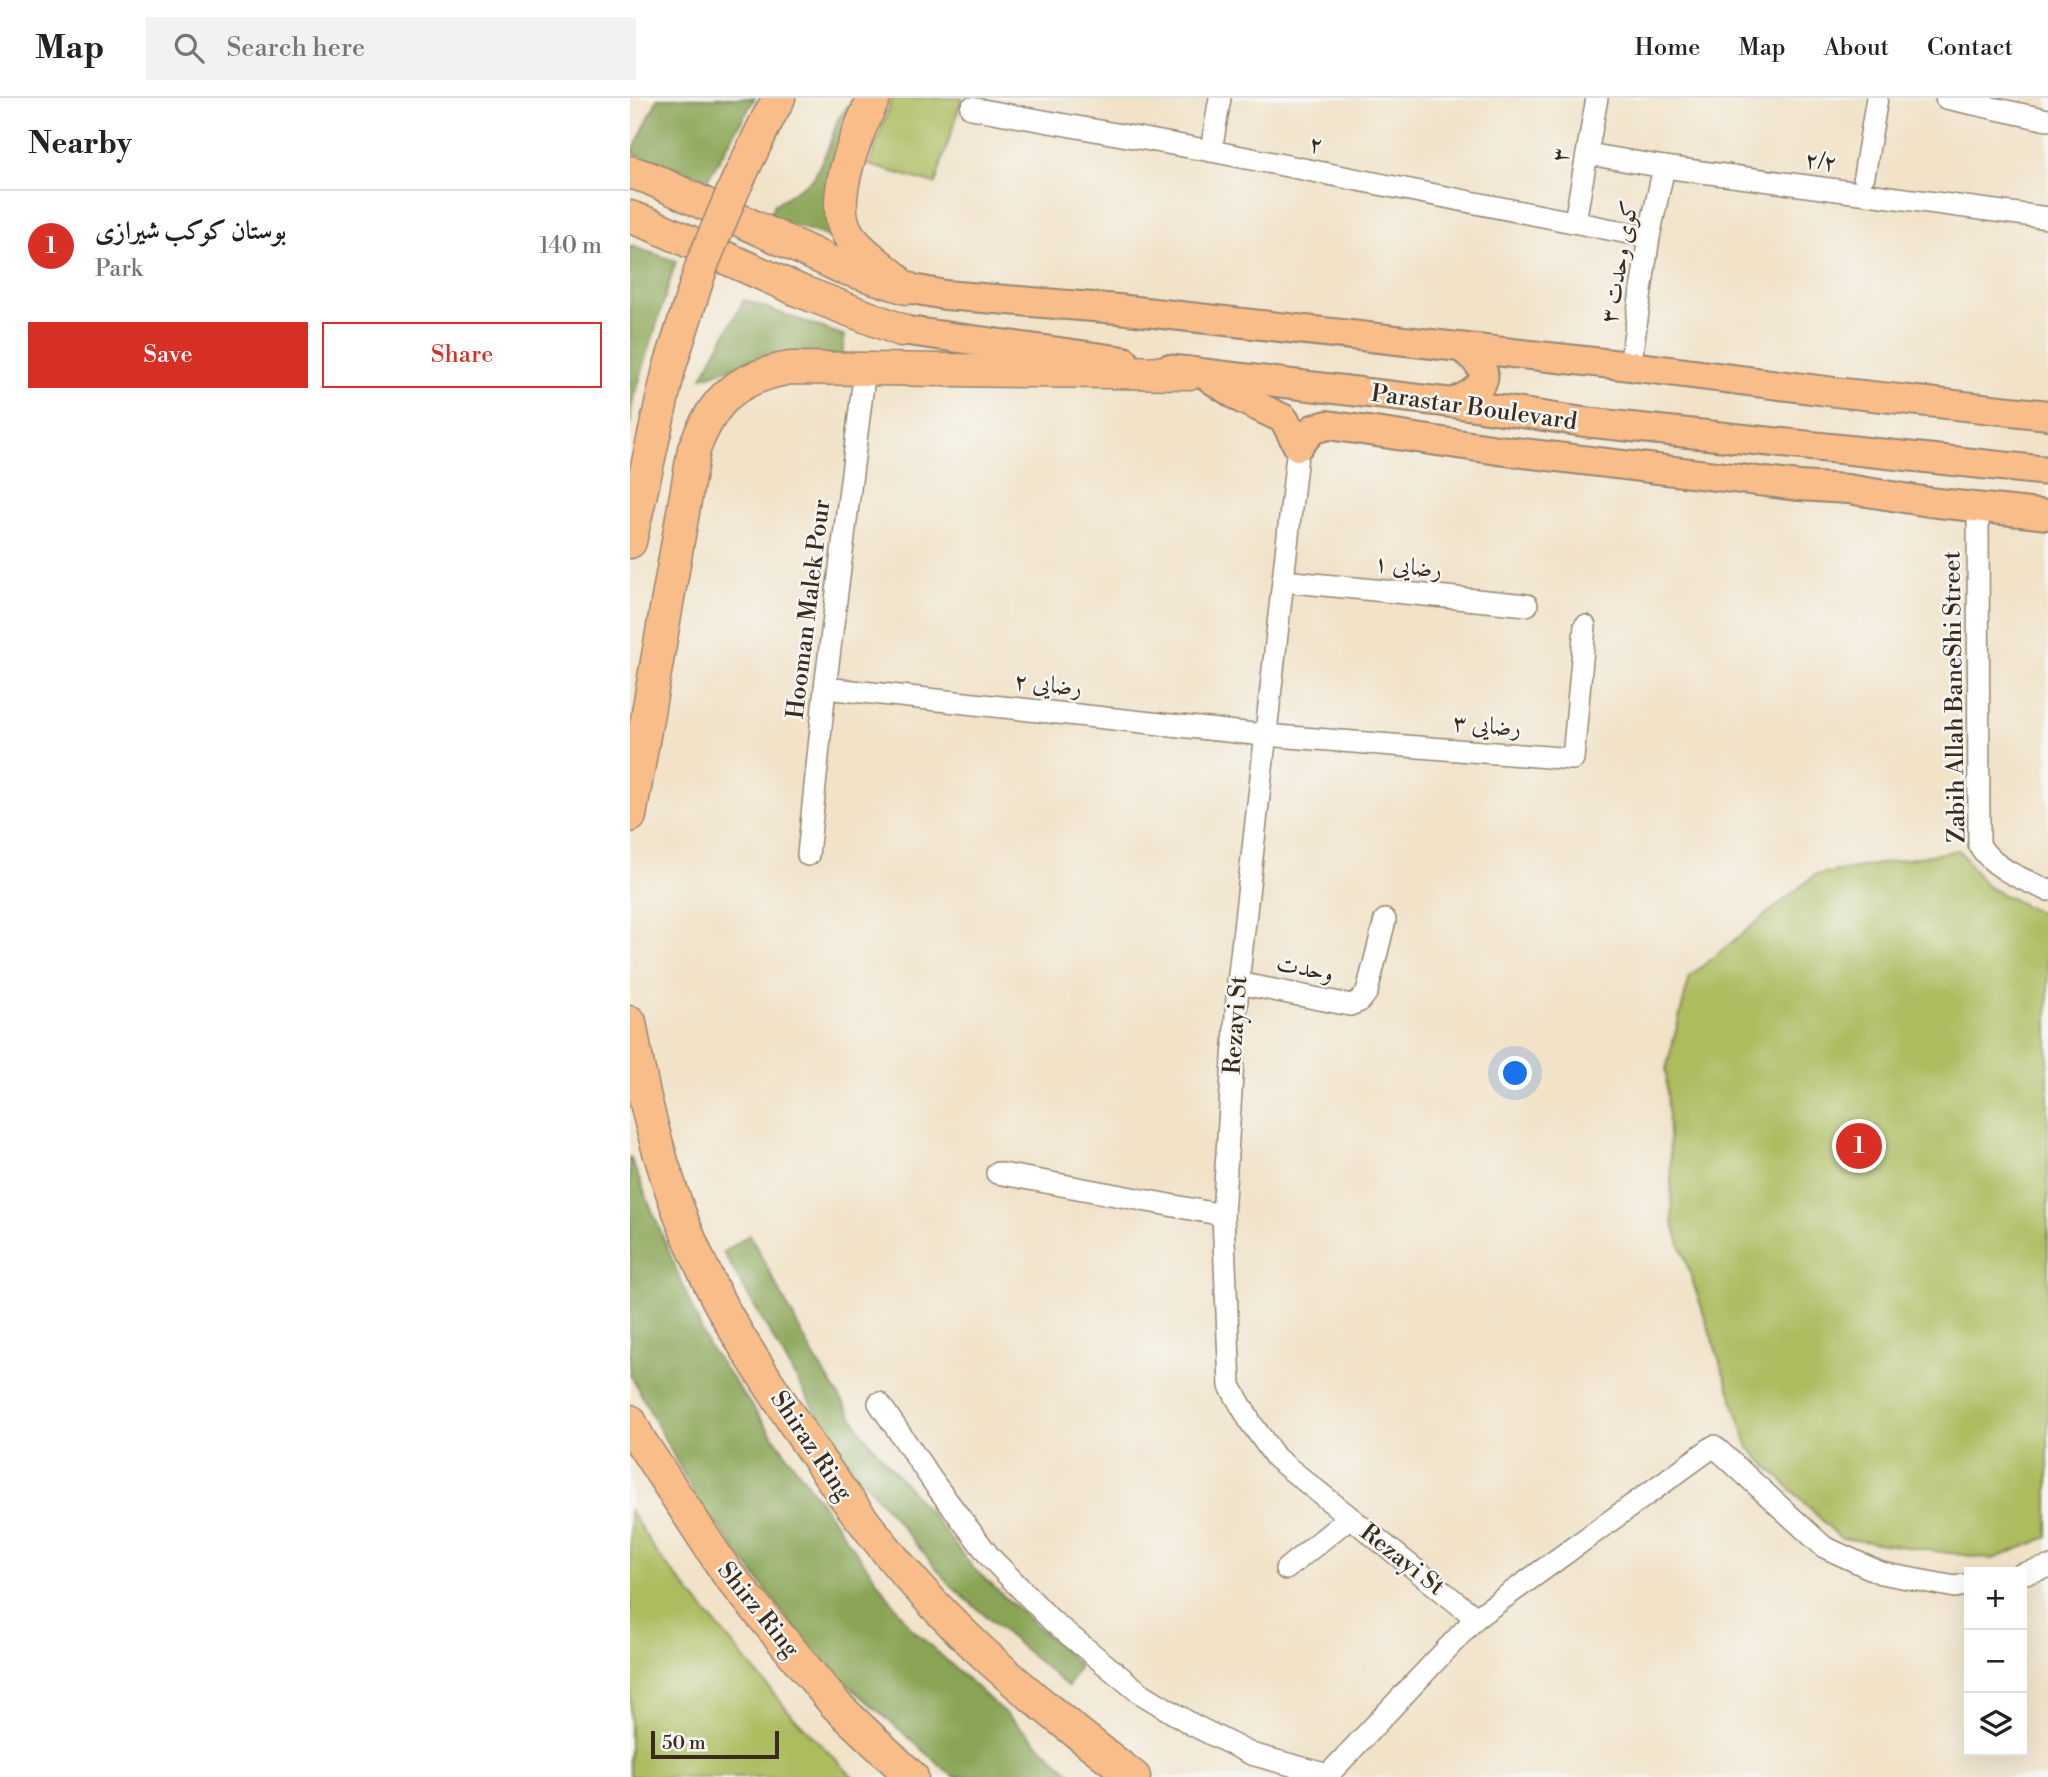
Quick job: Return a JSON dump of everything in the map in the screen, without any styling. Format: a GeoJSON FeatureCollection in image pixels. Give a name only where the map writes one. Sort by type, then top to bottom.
{"type":"FeatureCollection","features":[{"type":"Feature","properties":{"kind":"highway"},"geometry":{"type":"LineString","coordinates":[[874,98],[853,151],[842,187],[840,208],[845,230],[855,244],[907,288]]}},
{"type":"Feature","properties":{"kind":"highway"},"geometry":{"type":"LineString","coordinates":[[630,542],[669,369],[703,262],[731,195],[773,109]]}},
{"type":"Feature","properties":{"kind":"highway"},"geometry":{"type":"LineString","coordinates":[[630,172],[649,178],[841,267],[907,288]]}},
{"type":"Feature","properties":{"kind":"highway"},"geometry":{"type":"LineString","coordinates":[[630,217],[800,291],[901,330]]}},
{"type":"Feature","properties":{"kind":"highway"},"geometry":{"type":"LineString","coordinates":[[630,816],[694,449],[702,428],[727,393],[744,381],[766,372],[790,368],[1197,374]]}},
{"type":"Feature","properties":{"kind":"highway","name":"Shiraz Ring"},"geometry":{"type":"LineString","coordinates":[[630,1023],[640,1078],[659,1153],[690,1236],[715,1294],[807,1443],[855,1511],[904,1571],[957,1628],[1060,1720],[1134,1777]]}},
{"type":"Feature","properties":{"kind":"highway","name":"Shirz Ring"},"geometry":{"type":"LineString","coordinates":[[630,1422],[726,1573],[835,1704],[912,1777]]}},
{"type":"Feature","properties":{"kind":"main road"},"geometry":{"type":"LineString","coordinates":[[907,288],[945,295],[1118,309],[2048,415]]}},
{"type":"Feature","properties":{"kind":"main road","name":"Parastar Boulevard"},"geometry":{"type":"LineString","coordinates":[[901,330],[1197,374],[1453,403],[1584,422],[2048,471]]}},
{"type":"Feature","properties":{"kind":"main road"},"geometry":{"type":"LineString","coordinates":[[1453,403],[1471,394],[1480,386],[1483,377],[1484,368],[1479,361],[1462,348]]}},
{"type":"Feature","properties":{"kind":"main road"},"geometry":{"type":"LineString","coordinates":[[1516,412],[1500,384],[1508,366],[1519,354]]}},
{"type":"Feature","properties":{"kind":"main road"},"geometry":{"type":"LineString","coordinates":[[1197,374],[1241,400],[1284,419],[1298,446],[1313,429],[1328,425],[1510,451],[1799,486],[1848,489],[1929,502],[2048,515]]}},
{"type":"Feature","properties":{"kind":"main road"},"geometry":{"type":"LineString","coordinates":[[1848,489],[1891,454],[1929,502]]}},
{"type":"Feature","properties":{"kind":"street"},"geometry":{"type":"LineString","coordinates":[[1211,151],[1220,98]]}},
{"type":"Feature","properties":{"kind":"street","name":"۳"},"geometry":{"type":"LineString","coordinates":[[1575,221],[1597,98]]}},
{"type":"Feature","properties":{"kind":"street"},"geometry":{"type":"LineString","coordinates":[[1864,176],[1877,98]]}},
{"type":"Feature","properties":{"kind":"street"},"geometry":{"type":"LineString","coordinates":[[1946,98],[2048,120]]}},
{"type":"Feature","properties":{"kind":"street","name":"۲"},"geometry":{"type":"LineString","coordinates":[[971,108],[1211,151],[1649,237]]}},
{"type":"Feature","properties":{"kind":"street","name":"۲/۲"},"geometry":{"type":"LineString","coordinates":[[1588,153],[1664,167],[2048,218]]}},
{"type":"Feature","properties":{"kind":"street","name":"کوی وحدت ۳"},"geometry":{"type":"LineString","coordinates":[[1630,366],[1649,237],[1664,167]]}},
{"type":"Feature","properties":{"kind":"street","name":"Hooman Malek Pour"},"geometry":{"type":"LineString","coordinates":[[808,855],[825,688],[865,369]]}},
{"type":"Feature","properties":{"kind":"street","name":"Rezayi St"},"geometry":{"type":"LineString","coordinates":[[1298,446],[1238,983],[1223,1214],[1230,1386],[1251,1423],[1276,1458],[1476,1618]]}},
{"type":"Feature","properties":{"kind":"street","name":"Zabih Allah BaneShi Street"},"geometry":{"type":"LineString","coordinates":[[1978,508],[1979,844],[1984,853],[2004,867],[2048,890]]}},
{"type":"Feature","properties":{"kind":"street","name":"رضایی ۱"},"geometry":{"type":"LineString","coordinates":[[1283,581],[1527,605]]}},
{"type":"Feature","properties":{"kind":"street","name":"رضایی ۳"},"geometry":{"type":"LineString","coordinates":[[1265,735],[1573,760],[1585,626]]}},
{"type":"Feature","properties":{"kind":"street","name":"رضایی ۲"},"geometry":{"type":"LineString","coordinates":[[825,688],[1265,735]]}},
{"type":"Feature","properties":{"kind":"street","name":"وحدت"},"geometry":{"type":"LineString","coordinates":[[1238,983],[1350,1005],[1360,1001],[1367,992],[1385,920]]}},
{"type":"Feature","properties":{"kind":"street"},"geometry":{"type":"LineString","coordinates":[[997,1173],[1223,1214]]}},
{"type":"Feature","properties":{"kind":"street"},"geometry":{"type":"LineString","coordinates":[[879,1403],[989,1558],[1052,1621],[1139,1692],[1194,1725],[1251,1754],[1328,1775],[1476,1618],[1714,1446],[1824,1547],[1881,1573],[1955,1587],[1964,1585]]}},
{"type":"Feature","properties":{"kind":"street"},"geometry":{"type":"LineString","coordinates":[[1286,1569],[1349,1518]]}},
{"type":"Feature","properties":{"kind":"street"},"geometry":{"type":"LineString","coordinates":[[2027,1573],[2048,1567]]}},
{"type":"Feature","properties":{"kind":"green space"},"geometry":{"type":"Polygon","coordinates":[[[658,98],[755,98],[708,179],[632,153],[658,98]]]}},
{"type":"Feature","properties":{"kind":"green space"},"geometry":{"type":"Polygon","coordinates":[[[854,98],[859,98],[840,241],[769,216],[774,205],[813,179],[828,149],[838,119],[854,98]]]}},
{"type":"Feature","properties":{"kind":"green space"},"geometry":{"type":"Polygon","coordinates":[[[892,98],[962,98],[935,184],[869,165],[892,98]]]}},
{"type":"Feature","properties":{"kind":"green space"},"geometry":{"type":"Polygon","coordinates":[[[630,246],[676,261],[632,405],[630,425],[630,246]]]}},
{"type":"Feature","properties":{"kind":"green space"},"geometry":{"type":"Polygon","coordinates":[[[744,300],[845,336],[842,355],[776,355],[702,377],[744,300]]]}},
{"type":"Feature","properties":{"kind":"green space"},"geometry":{"type":"Polygon","coordinates":[[[1959,850],[1986,886],[2048,917],[2048,1537],[1993,1559],[1840,1538],[1749,1448],[1673,1223],[1666,1069],[1690,976],[1815,875],[1959,850]]]}},
{"type":"Feature","properties":{"kind":"green space"},"geometry":{"type":"Polygon","coordinates":[[[630,1157],[707,1344],[911,1628],[1075,1777],[954,1777],[816,1657],[694,1494],[630,1374],[630,1157]]]}},
{"type":"Feature","properties":{"kind":"green space"},"geometry":{"type":"Polygon","coordinates":[[[750,1235],[812,1353],[863,1434],[973,1568],[1079,1665],[1068,1687],[951,1586],[839,1452],[723,1252],[750,1235]]]}},
{"type":"Feature","properties":{"kind":"green space"},"geometry":{"type":"Polygon","coordinates":[[[630,1510],[655,1551],[789,1712],[853,1777],[630,1777],[630,1510]]]}},
{"type":"Feature","properties":{"kind":"place","name":"بوستان کوکب شیرازی"},"geometry":{"type":"Point","coordinates":[1859,1146]}}]}
